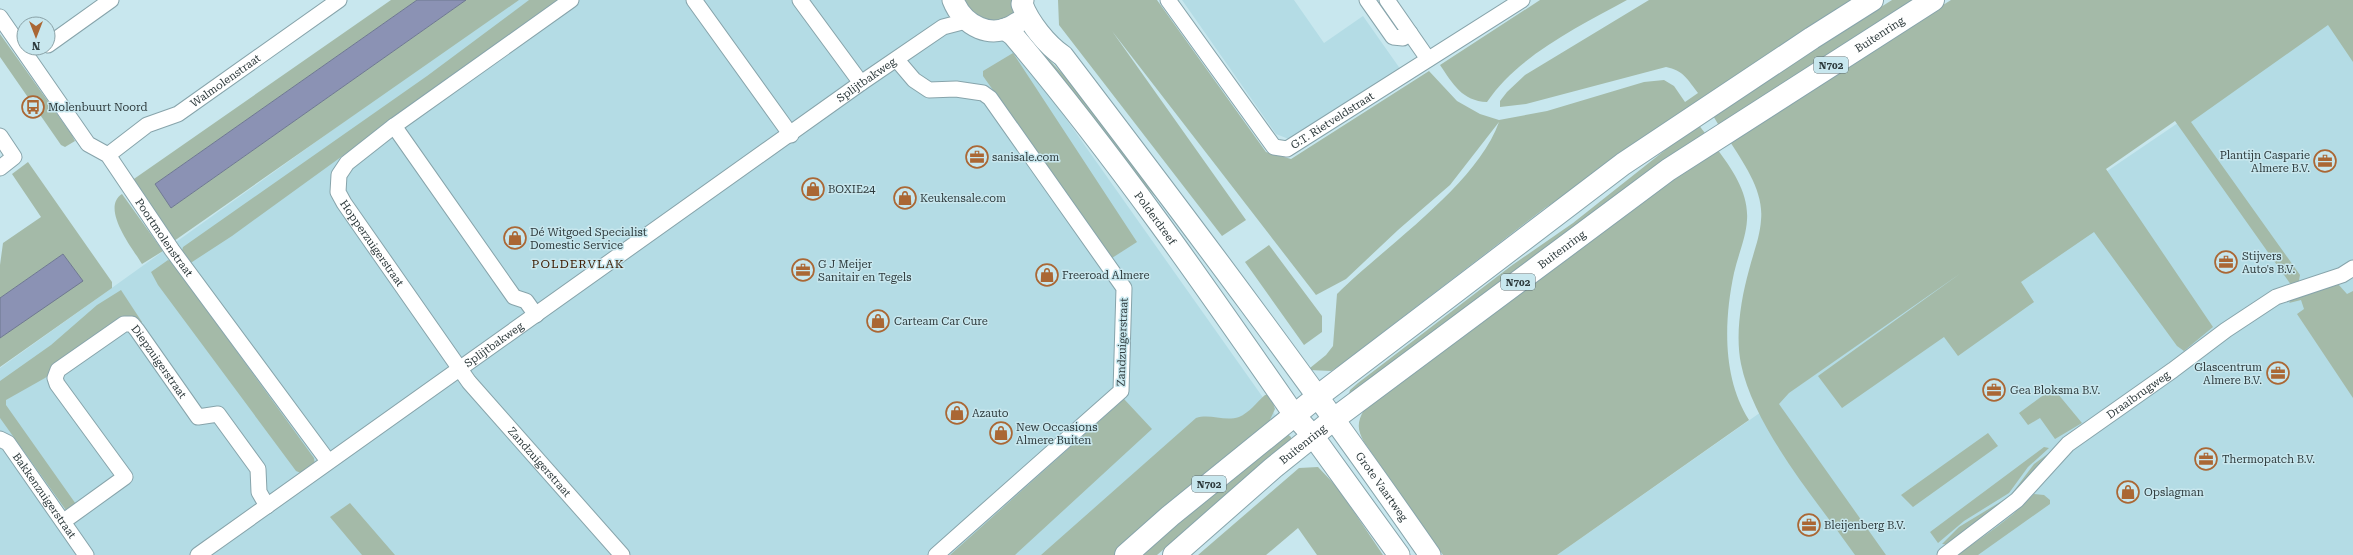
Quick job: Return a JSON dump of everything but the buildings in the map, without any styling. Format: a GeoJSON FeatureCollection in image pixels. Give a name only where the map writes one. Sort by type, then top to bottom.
{"type":"FeatureCollection","features":[{"type":"Feature","properties":{"kind":"highway","name":"N702"},"geometry":{"type":"LineString","coordinates":[[1126,555],[1170,516],[1317,397],[1623,164],[1812,38],[1872,0]]}},
{"type":"Feature","properties":{"kind":"highway","name":"Buitenring"},"geometry":{"type":"LineString","coordinates":[[1174,555],[1334,419],[1668,170],[1933,0]]}},
{"type":"Feature","properties":{"kind":"main road"},"geometry":{"type":"LineString","coordinates":[[959,10],[984,30],[1005,29],[1015,24],[1028,5],[1054,50],[1063,56],[1152,172],[1317,397]]}},
{"type":"Feature","properties":{"kind":"main road","name":"Polderdreef"},"geometry":{"type":"LineString","coordinates":[[1005,29],[1013,35],[1055,85],[1133,186],[1295,416],[1313,436]]}},
{"type":"Feature","properties":{"kind":"main road","name":"Grote Vaartweg"},"geometry":{"type":"LineString","coordinates":[[1317,397],[1430,555]]}},
{"type":"Feature","properties":{"kind":"main road"},"geometry":{"type":"LineString","coordinates":[[1313,436],[1399,555]]}},
{"type":"Feature","properties":{"kind":"street"},"geometry":{"type":"LineString","coordinates":[[56,39],[111,0]]}},
{"type":"Feature","properties":{"kind":"street","name":"Walmolenstraat"},"geometry":{"type":"LineString","coordinates":[[108,155],[147,125],[178,114],[339,0]]}},
{"type":"Feature","properties":{"kind":"street","name":"Hopperzuigerstraat"},"geometry":{"type":"LineString","coordinates":[[459,369],[344,203],[338,192],[339,175],[347,163],[394,126],[572,0]]}},
{"type":"Feature","properties":{"kind":"street"},"geometry":{"type":"LineString","coordinates":[[694,0],[791,135]]}},
{"type":"Feature","properties":{"kind":"street"},"geometry":{"type":"LineString","coordinates":[[800,0],[861,83]]}},
{"type":"Feature","properties":{"kind":"street","name":"G.T. Rietveldstraat"},"geometry":{"type":"LineString","coordinates":[[1168,0],[1274,147],[1287,149],[1522,0]]}},
{"type":"Feature","properties":{"kind":"street"},"geometry":{"type":"LineString","coordinates":[[1367,0],[1393,37],[1403,38],[1410,33]]}},
{"type":"Feature","properties":{"kind":"street"},"geometry":{"type":"LineString","coordinates":[[1387,0],[1428,59]]}},
{"type":"Feature","properties":{"kind":"street","name":"Splijtbakweg"},"geometry":{"type":"LineString","coordinates":[[198,555],[328,461],[791,135],[861,83],[897,60],[943,27],[949,15],[959,10]]}},
{"type":"Feature","properties":{"kind":"street","name":"Poortmolenstraat"},"geometry":{"type":"LineString","coordinates":[[0,18],[30,58],[88,144],[108,155],[172,250],[328,461]]}},
{"type":"Feature","properties":{"kind":"street","name":"Zandzuigerstraat"},"geometry":{"type":"LineString","coordinates":[[897,60],[914,80],[929,90],[956,89],[983,93],[990,98],[1124,288],[1121,391],[936,555]]}},
{"type":"Feature","properties":{"kind":"street"},"geometry":{"type":"LineString","coordinates":[[394,126],[514,297],[526,301],[536,315]]}},
{"type":"Feature","properties":{"kind":"street"},"geometry":{"type":"LineString","coordinates":[[0,136],[14,156],[0,168]]}},
{"type":"Feature","properties":{"kind":"street","name":"Draaibrugweg"},"geometry":{"type":"LineString","coordinates":[[1944,555],[2017,500],[2068,444],[2174,370],[2226,330],[2276,297],[2342,276],[2353,268]]}},
{"type":"Feature","properties":{"kind":"street","name":"Diepzuigerstraat"},"geometry":{"type":"LineString","coordinates":[[64,521],[125,476],[57,384],[55,378],[58,370],[124,324],[132,324],[198,417],[208,417],[218,414],[258,469],[259,492],[267,506]]}},
{"type":"Feature","properties":{"kind":"street","name":"Zandzuigerstraat"},"geometry":{"type":"LineString","coordinates":[[459,369],[622,555]]}},
{"type":"Feature","properties":{"kind":"street","name":"Bakkenzuigerstraat"},"geometry":{"type":"LineString","coordinates":[[0,439],[8,443],[64,521],[86,555]]}},
{"type":"Feature","properties":{"kind":"shaded area"},"geometry":{"type":"Polygon","coordinates":[[[417,0],[466,0],[171,208],[155,184],[417,0]]]}},
{"type":"Feature","properties":{"kind":"shaded area"},"geometry":{"type":"Polygon","coordinates":[[[514,0],[982,0],[1276,416],[1099,555],[0,555],[0,368],[514,0]]]}},
{"type":"Feature","properties":{"kind":"shaded area"},"geometry":{"type":"Polygon","coordinates":[[[1182,0],[1294,0],[1324,43],[1363,16],[1408,80],[1304,145],[1276,134],[1182,0]]]}},
{"type":"Feature","properties":{"kind":"shaded area"},"geometry":{"type":"Polygon","coordinates":[[[2353,4],[2353,555],[1557,555],[2038,218],[2353,4]]]}},
{"type":"Feature","properties":{"kind":"shaded area"},"geometry":{"type":"Polygon","coordinates":[[[63,254],[83,281],[0,338],[0,298],[63,254]]]}},
{"type":"Feature","properties":{"kind":"green space"},"geometry":{"type":"Polygon","coordinates":[[[391,0],[417,0],[155,184],[171,208],[466,0],[519,0],[174,241],[131,181],[391,0]]]}},
{"type":"Feature","properties":{"kind":"green space"},"geometry":{"type":"Polygon","coordinates":[[[529,0],[563,0],[446,81],[232,236],[189,264],[181,254],[183,247],[427,76],[529,0]]]}},
{"type":"Feature","properties":{"kind":"green space"},"geometry":{"type":"Polygon","coordinates":[[[963,0],[1014,0],[1011,5],[1018,12],[1009,18],[1004,19],[993,21],[982,19],[975,16],[971,12],[963,0]]]}},
{"type":"Feature","properties":{"kind":"green space"},"geometry":{"type":"Polygon","coordinates":[[[1058,0],[1157,0],[1266,152],[1291,159],[1429,71],[1457,101],[1480,114],[1499,120],[1547,111],[1644,82],[1664,80],[1674,86],[1685,102],[1698,93],[1681,73],[1672,68],[1666,67],[1526,104],[1500,107],[1500,101],[1507,92],[1525,75],[1649,0],[1863,0],[1545,208],[1331,371],[1309,370],[1326,355],[1333,346],[1337,294],[1450,192],[1471,169],[1487,146],[1499,122],[1450,185],[1398,230],[1346,279],[1316,295],[1112,31],[1246,220],[1222,236],[1059,25],[1058,0]]]}},
{"type":"Feature","properties":{"kind":"green space"},"geometry":{"type":"Polygon","coordinates":[[[1540,0],[1627,0],[1570,32],[1532,56],[1500,85],[1487,102],[1478,101],[1471,98],[1459,90],[1449,79],[1440,65],[1540,0]]]}},
{"type":"Feature","properties":{"kind":"green space"},"geometry":{"type":"Polygon","coordinates":[[[1892,0],[1923,0],[1721,129],[1712,114],[1892,0]]]}},
{"type":"Feature","properties":{"kind":"green space"},"geometry":{"type":"Polygon","coordinates":[[[1951,0],[2353,0],[2353,62],[2328,25],[2191,122],[2300,275],[2298,286],[2294,289],[2175,121],[2106,169],[2213,327],[2184,351],[2177,346],[2094,232],[2021,282],[2034,302],[1958,356],[1944,337],[1842,408],[1818,376],[1961,273],[1789,393],[1779,404],[1886,555],[1855,555],[1789,463],[1759,413],[1748,388],[1739,353],[1739,329],[1744,293],[1759,233],[1761,209],[1752,178],[1729,140],[1951,0]]]}},
{"type":"Feature","properties":{"kind":"green space"},"geometry":{"type":"Polygon","coordinates":[[[0,34],[75,141],[65,147],[61,145],[0,57],[0,34]]]}},
{"type":"Feature","properties":{"kind":"green space"},"geometry":{"type":"Polygon","coordinates":[[[1034,45],[1089,104],[1170,212],[1116,155],[1034,45]]]}},
{"type":"Feature","properties":{"kind":"green space"},"geometry":{"type":"Polygon","coordinates":[[[1013,53],[1137,242],[1112,258],[983,76],[983,71],[1013,53]]]}},
{"type":"Feature","properties":{"kind":"green space"},"geometry":{"type":"Polygon","coordinates":[[[1698,124],[1708,137],[1348,398],[1350,390],[1358,383],[1511,266],[1573,223],[1698,124]]]}},
{"type":"Feature","properties":{"kind":"green space"},"geometry":{"type":"Polygon","coordinates":[[[1717,149],[1734,173],[1742,191],[1747,210],[1745,233],[1734,273],[1728,310],[1727,329],[1730,367],[1734,386],[1740,404],[1749,420],[1557,555],[1443,555],[1364,442],[1359,429],[1359,422],[1364,410],[1583,244],[1717,149]]]}},
{"type":"Feature","properties":{"kind":"green space"},"geometry":{"type":"Polygon","coordinates":[[[28,162],[112,282],[112,288],[0,367],[0,338],[82,280],[63,254],[0,298],[0,265],[3,243],[41,217],[12,174],[28,162]]]}},
{"type":"Feature","properties":{"kind":"green space"},"geometry":{"type":"Polygon","coordinates":[[[122,194],[163,251],[142,264],[120,229],[116,218],[116,200],[122,194]]]}},
{"type":"Feature","properties":{"kind":"green space"},"geometry":{"type":"Polygon","coordinates":[[[1269,245],[1322,316],[1322,332],[1304,345],[1245,262],[1269,245]]]}},
{"type":"Feature","properties":{"kind":"green space"},"geometry":{"type":"Polygon","coordinates":[[[168,260],[172,262],[314,458],[315,466],[303,474],[296,471],[158,285],[151,272],[168,260]]]}},
{"type":"Feature","properties":{"kind":"green space"},"geometry":{"type":"Polygon","coordinates":[[[2338,284],[2347,294],[2353,291],[2353,398],[2297,314],[2304,309],[2301,300],[2289,303],[2292,299],[2338,284]]]}},
{"type":"Feature","properties":{"kind":"green space"},"geometry":{"type":"Polygon","coordinates":[[[121,290],[142,322],[138,325],[121,322],[45,378],[6,400],[6,405],[78,507],[68,513],[0,418],[0,381],[51,345],[97,305],[121,290]]]}},
{"type":"Feature","properties":{"kind":"green space"},"geometry":{"type":"Polygon","coordinates":[[[2053,388],[2082,423],[2055,439],[2040,418],[2028,425],[2019,413],[2053,388]]]}},
{"type":"Feature","properties":{"kind":"green space"},"geometry":{"type":"Polygon","coordinates":[[[1270,394],[1275,409],[1267,426],[1114,555],[1041,555],[1196,418],[1207,416],[1228,419],[1239,417],[1250,410],[1265,395],[1270,394]]]}},
{"type":"Feature","properties":{"kind":"green space"},"geometry":{"type":"Polygon","coordinates":[[[1124,399],[1152,429],[1015,555],[950,555],[1124,399]]]}},
{"type":"Feature","properties":{"kind":"green space"},"geometry":{"type":"Polygon","coordinates":[[[1286,433],[1291,437],[1291,441],[1157,555],[1138,555],[1286,433]]]}},
{"type":"Feature","properties":{"kind":"green space"},"geometry":{"type":"Polygon","coordinates":[[[1988,433],[1998,446],[1913,507],[1901,495],[1988,433]]]}},
{"type":"Feature","properties":{"kind":"green space"},"geometry":{"type":"Polygon","coordinates":[[[2044,447],[2049,448],[2028,467],[2009,493],[1964,521],[1938,543],[1930,532],[2044,447]]]}},
{"type":"Feature","properties":{"kind":"green space"},"geometry":{"type":"Polygon","coordinates":[[[2049,453],[2021,492],[1952,545],[1942,544],[1959,527],[2010,496],[2034,464],[2049,453]]]}},
{"type":"Feature","properties":{"kind":"green space"},"geometry":{"type":"Polygon","coordinates":[[[1318,467],[1338,488],[1383,555],[1317,555],[1298,528],[1266,555],[1198,555],[1299,468],[1318,467]]]}},
{"type":"Feature","properties":{"kind":"green space"},"geometry":{"type":"Polygon","coordinates":[[[2034,494],[2044,495],[2050,500],[2050,504],[1978,555],[1957,555],[2007,519],[2034,494]]]}},
{"type":"Feature","properties":{"kind":"green space"},"geometry":{"type":"Polygon","coordinates":[[[350,503],[395,555],[362,555],[330,517],[350,503]]]}},
{"type":"Feature","properties":{"kind":"place","name":"Molenbuurt Noord"},"geometry":{"type":"Point","coordinates":[33,107]}},
{"type":"Feature","properties":{"kind":"place","name":"sanisale.com"},"geometry":{"type":"Point","coordinates":[977,157]}},
{"type":"Feature","properties":{"kind":"place","name":"Plantijn Casparie Almere B.V."},"geometry":{"type":"Point","coordinates":[2325,161]}},
{"type":"Feature","properties":{"kind":"place","name":"BOXIE24"},"geometry":{"type":"Point","coordinates":[813,189]}},
{"type":"Feature","properties":{"kind":"place","name":"Keukensale.com"},"geometry":{"type":"Point","coordinates":[905,198]}},
{"type":"Feature","properties":{"kind":"place","name":"Dé Witgoed Specialist Domestic Service"},"geometry":{"type":"Point","coordinates":[515,238]}},
{"type":"Feature","properties":{"kind":"place","name":"Stijvers Auto's B.V."},"geometry":{"type":"Point","coordinates":[2226,262]}},
{"type":"Feature","properties":{"kind":"place","name":"G J Meijer Sanitair en Tegels"},"geometry":{"type":"Point","coordinates":[803,270]}},
{"type":"Feature","properties":{"kind":"place","name":"Freeroad Almere"},"geometry":{"type":"Point","coordinates":[1047,275]}},
{"type":"Feature","properties":{"kind":"place","name":"Carteam Car Cure"},"geometry":{"type":"Point","coordinates":[878,321]}},
{"type":"Feature","properties":{"kind":"place","name":"Glascentrum Almere B.V."},"geometry":{"type":"Point","coordinates":[2278,373]}},
{"type":"Feature","properties":{"kind":"place","name":"Gea Bloksma B.V."},"geometry":{"type":"Point","coordinates":[1994,390]}},
{"type":"Feature","properties":{"kind":"place","name":"Azauto"},"geometry":{"type":"Point","coordinates":[957,413]}},
{"type":"Feature","properties":{"kind":"place","name":"New Occasions Almere Buiten"},"geometry":{"type":"Point","coordinates":[1001,433]}},
{"type":"Feature","properties":{"kind":"place","name":"Thermopatch B.V."},"geometry":{"type":"Point","coordinates":[2206,459]}},
{"type":"Feature","properties":{"kind":"place","name":"Opslagman"},"geometry":{"type":"Point","coordinates":[2128,492]}},
{"type":"Feature","properties":{"kind":"place","name":"Bleijenberg B.V."},"geometry":{"type":"Point","coordinates":[1809,525]}},
{"type":"Feature","properties":{"kind":"district","name":"POLDERVLAK"},"geometry":{"type":"Point","coordinates":[578,264]}}]}
